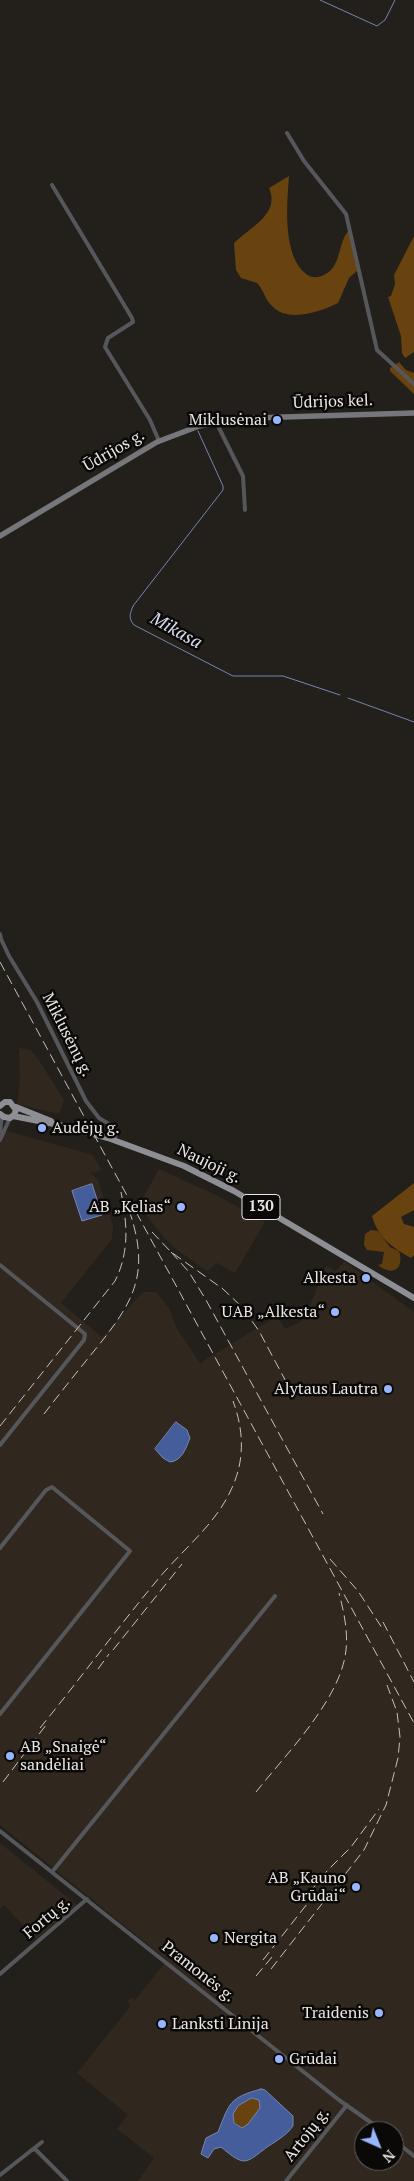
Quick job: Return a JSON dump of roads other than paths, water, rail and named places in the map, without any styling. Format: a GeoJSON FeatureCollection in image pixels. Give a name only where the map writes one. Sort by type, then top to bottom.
{"type":"FeatureCollection","features":[{"type":"Feature","properties":{"kind":"main road","name":"Ūdrijos kel."},"geometry":{"type":"LineString","coordinates":[[252,418],[414,413]]}},
{"type":"Feature","properties":{"kind":"main road","name":"Ūdrijos g."},"geometry":{"type":"LineString","coordinates":[[0,536],[159,441],[187,430],[216,422],[252,418]]}},
{"type":"Feature","properties":{"kind":"main road","name":"130"},"geometry":{"type":"LineString","coordinates":[[1,1104],[10,1102],[16,1107]]}},
{"type":"Feature","properties":{"kind":"main road","name":"Naujoji g."},"geometry":{"type":"LineString","coordinates":[[16,1107],[59,1125]]}},
{"type":"Feature","properties":{"kind":"main road"},"geometry":{"type":"LineString","coordinates":[[11,1117],[16,1107]]}},
{"type":"Feature","properties":{"kind":"main road","name":"130"},"geometry":{"type":"LineString","coordinates":[[1,1115],[11,1117]]}},
{"type":"Feature","properties":{"kind":"main road","name":"Naujoji g."},"geometry":{"type":"LineString","coordinates":[[11,1117],[59,1125],[114,1140],[166,1158],[218,1182],[414,1298]]}},
{"type":"Feature","properties":{"kind":"street"},"geometry":{"type":"LineString","coordinates":[[287,133],[304,161],[346,214],[377,350],[414,384]]}},
{"type":"Feature","properties":{"kind":"street"},"geometry":{"type":"LineString","coordinates":[[52,185],[132,318],[133,322],[108,338],[105,347],[150,420],[159,441]]}},
{"type":"Feature","properties":{"kind":"street"},"geometry":{"type":"LineString","coordinates":[[216,422],[243,476],[245,510]]}},
{"type":"Feature","properties":{"kind":"street","name":"Miklusėnų g."},"geometry":{"type":"LineString","coordinates":[[0,934],[9,956],[37,1002],[86,1101],[99,1118],[114,1127],[116,1133],[114,1140]]}},
{"type":"Feature","properties":{"kind":"street"},"geometry":{"type":"LineString","coordinates":[[0,1132],[1,1115]]}},
{"type":"Feature","properties":{"kind":"street"},"geometry":{"type":"LineString","coordinates":[[0,1140],[11,1117]]}},
{"type":"Feature","properties":{"kind":"street"},"geometry":{"type":"LineString","coordinates":[[0,1265],[85,1334],[84,1340],[0,1445]]}},
{"type":"Feature","properties":{"kind":"street"},"geometry":{"type":"LineString","coordinates":[[0,1548],[46,1490],[52,1487],[130,1551],[0,1714]]}},
{"type":"Feature","properties":{"kind":"street"},"geometry":{"type":"LineString","coordinates":[[52,1872],[275,1596]]}},
{"type":"Feature","properties":{"kind":"street","name":"Pramonės g."},"geometry":{"type":"LineString","coordinates":[[0,1831],[369,2121]]}},
{"type":"Feature","properties":{"kind":"street","name":"Fortų g."},"geometry":{"type":"LineString","coordinates":[[0,1974],[87,1899]]}},
{"type":"Feature","properties":{"kind":"street","name":"Artojų g."},"geometry":{"type":"LineString","coordinates":[[286,2181],[346,2105]]}},
{"type":"Feature","properties":{"kind":"street"},"geometry":{"type":"LineString","coordinates":[[0,2175],[42,2142]]}},
{"type":"Feature","properties":{"kind":"street"},"geometry":{"type":"LineString","coordinates":[[404,2148],[414,2156]]}},
{"type":"Feature","properties":{"kind":"street"},"geometry":{"type":"LineString","coordinates":[[32,2150],[35,2149],[47,2159],[67,2181]]}},
{"type":"Feature","properties":{"kind":"water"},"geometry":{"type":"Polygon","coordinates":[[[92,1184],[102,1215],[82,1221],[72,1191],[92,1184]]]}},
{"type":"Feature","properties":{"kind":"water"},"geometry":{"type":"Polygon","coordinates":[[[176,1422],[187,1430],[190,1438],[181,1457],[170,1462],[163,1458],[155,1449],[176,1422]]]}},
{"type":"Feature","properties":{"kind":"water"},"geometry":{"type":"Polygon","coordinates":[[[261,2089],[265,2090],[293,2116],[293,2126],[289,2131],[249,2160],[245,2161],[235,2158],[221,2147],[214,2149],[208,2158],[201,2154],[206,2138],[218,2132],[225,2114],[232,2103],[242,2095],[261,2089]],[[252,2098],[238,2106],[233,2114],[234,2123],[242,2128],[248,2124],[260,2108],[259,2100],[252,2098]]]}},
{"type":"Feature","properties":{"kind":"waterway"},"geometry":{"type":"LineString","coordinates":[[320,0],[377,26],[385,20],[395,0]]}},
{"type":"Feature","properties":{"kind":"waterway","name":"Mikasa"},"geometry":{"type":"LineString","coordinates":[[198,431],[223,486],[223,490],[133,606],[130,616],[132,623],[233,676],[283,676],[340,695]]}},
{"type":"Feature","properties":{"kind":"waterway","name":"Mikasa"},"geometry":{"type":"LineString","coordinates":[[348,698],[414,722]]}},
{"type":"Feature","properties":{"kind":"railway"},"geometry":{"type":"LineString","coordinates":[[0,962],[414,1723]]}},
{"type":"Feature","properties":{"kind":"railway"},"geometry":{"type":"LineString","coordinates":[[0,1426],[115,1281],[123,1259],[126,1237],[121,1192]]}},
{"type":"Feature","properties":{"kind":"railway"},"geometry":{"type":"LineString","coordinates":[[44,1414],[107,1334],[128,1303],[138,1272],[139,1255],[130,1213]]}},
{"type":"Feature","properties":{"kind":"railway"},"geometry":{"type":"LineString","coordinates":[[152,1232],[171,1252],[223,1289],[242,1307],[259,1331],[291,1391]]}},
{"type":"Feature","properties":{"kind":"railway"},"geometry":{"type":"LineString","coordinates":[[171,1252],[189,1272],[206,1300],[323,1514]]}},
{"type":"Feature","properties":{"kind":"railway"},"geometry":{"type":"LineString","coordinates":[[40,1728],[159,1578],[211,1522],[228,1497],[238,1473],[241,1452],[241,1432],[233,1401]]}},
{"type":"Feature","properties":{"kind":"railway"},"geometry":{"type":"LineString","coordinates":[[330,1559],[358,1591],[384,1631]]}},
{"type":"Feature","properties":{"kind":"railway"},"geometry":{"type":"LineString","coordinates":[[113,1650],[182,1564]]}},
{"type":"Feature","properties":{"kind":"railway"},"geometry":{"type":"LineString","coordinates":[[256,1792],[310,1725],[334,1688],[342,1669],[346,1650],[346,1636],[339,1593]]}},
{"type":"Feature","properties":{"kind":"railway"},"geometry":{"type":"LineString","coordinates":[[383,1622],[414,1682]]}},
{"type":"Feature","properties":{"kind":"railway"},"geometry":{"type":"LineString","coordinates":[[98,1669],[109,1654]]}},
{"type":"Feature","properties":{"kind":"railway"},"geometry":{"type":"LineString","coordinates":[[271,1969],[364,1850],[386,1805],[398,1758],[400,1737],[397,1712],[387,1685]]}},
{"type":"Feature","properties":{"kind":"railway"},"geometry":{"type":"LineString","coordinates":[[3,1782],[46,1725]]}},
{"type":"Feature","properties":{"kind":"railway"},"geometry":{"type":"LineString","coordinates":[[302,1902],[326,1872],[351,1847],[379,1809]]}},
{"type":"Feature","properties":{"kind":"railway"},"geometry":{"type":"LineString","coordinates":[[263,1960],[311,1899]]}},
{"type":"Feature","properties":{"kind":"railway"},"geometry":{"type":"LineString","coordinates":[[256,1976],[272,1957]]}},
{"type":"Feature","properties":{"kind":"place","name":"Miklusėnai"},"geometry":{"type":"Point","coordinates":[277,420]}},
{"type":"Feature","properties":{"kind":"place","name":"Audėjų g."},"geometry":{"type":"Point","coordinates":[42,1128]}},
{"type":"Feature","properties":{"kind":"place","name":"AB „Kelias“"},"geometry":{"type":"Point","coordinates":[181,1207]}},
{"type":"Feature","properties":{"kind":"place","name":"Alkesta"},"geometry":{"type":"Point","coordinates":[366,1278]}},
{"type":"Feature","properties":{"kind":"place","name":"UAB „Alkesta“"},"geometry":{"type":"Point","coordinates":[335,1312]}},
{"type":"Feature","properties":{"kind":"place","name":"Alytaus Lautra"},"geometry":{"type":"Point","coordinates":[388,1389]}},
{"type":"Feature","properties":{"kind":"place","name":"AB „Snaigė“ sandėliai"},"geometry":{"type":"Point","coordinates":[10,1756]}},
{"type":"Feature","properties":{"kind":"place","name":"AB „Kauno Grūdai“"},"geometry":{"type":"Point","coordinates":[356,1887]}},
{"type":"Feature","properties":{"kind":"place","name":"Nergita"},"geometry":{"type":"Point","coordinates":[214,1938]}},
{"type":"Feature","properties":{"kind":"place","name":"Traidenis"},"geometry":{"type":"Point","coordinates":[379,2013]}},
{"type":"Feature","properties":{"kind":"place","name":"Lanksti Linija"},"geometry":{"type":"Point","coordinates":[162,2024]}},
{"type":"Feature","properties":{"kind":"place","name":"Grūdai"},"geometry":{"type":"Point","coordinates":[279,2059]}}]}
